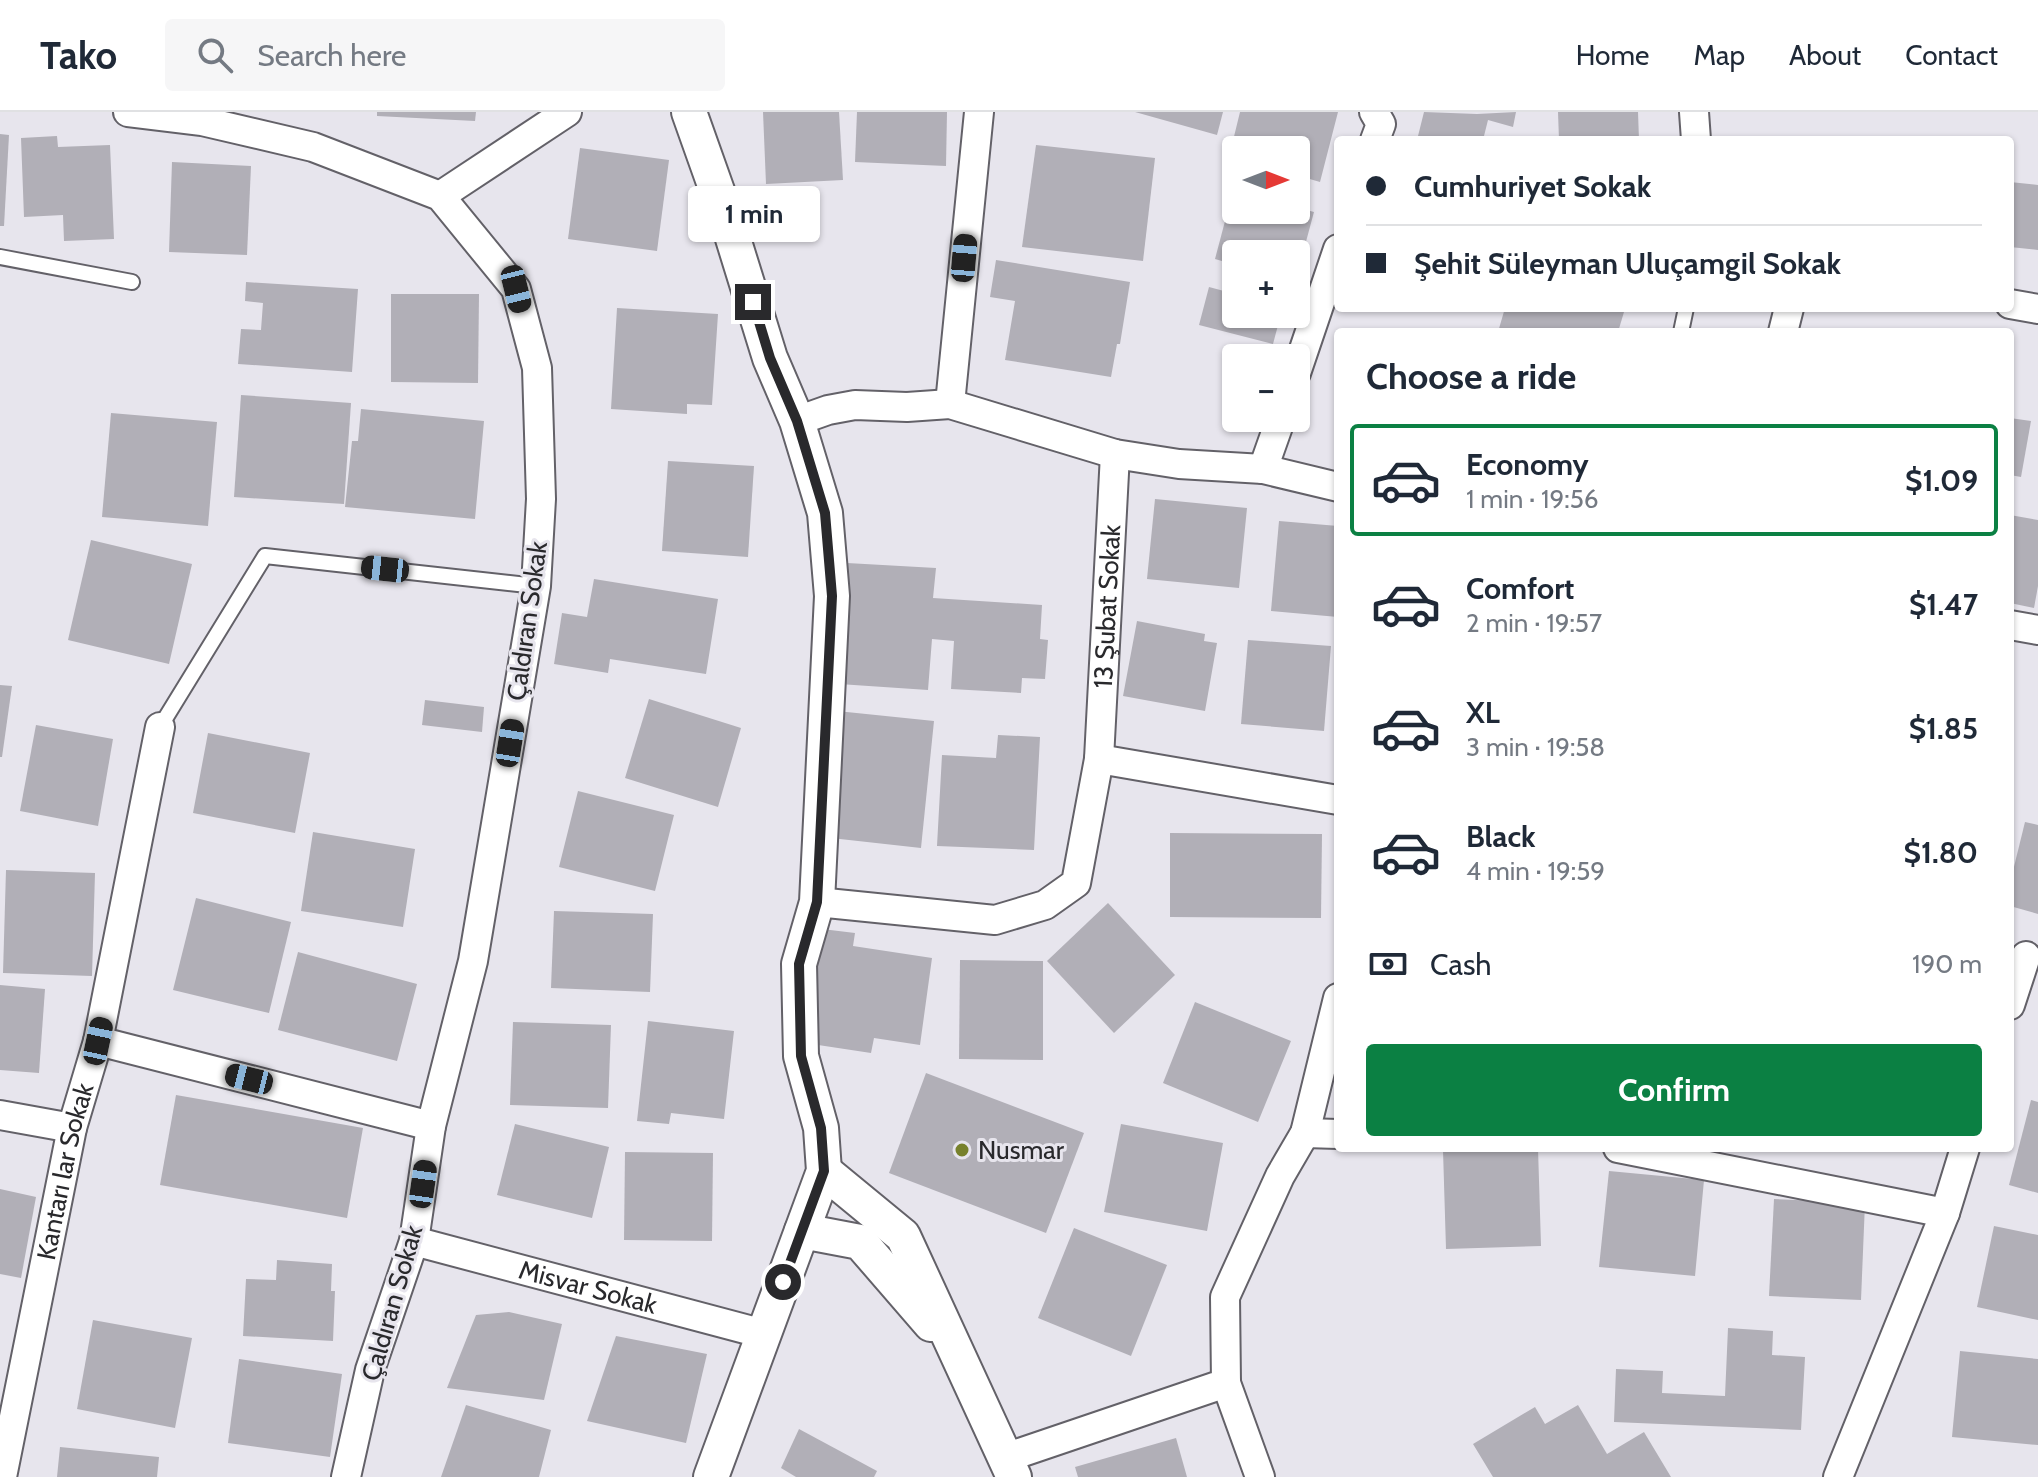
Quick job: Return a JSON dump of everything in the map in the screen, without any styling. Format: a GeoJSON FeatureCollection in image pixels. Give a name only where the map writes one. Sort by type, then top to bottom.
{"type":"FeatureCollection","features":[{"type":"Feature","properties":{"kind":"street","name":"Çaldıran Sokak"},"geometry":{"type":"LineString","coordinates":[[128,112],[202,121],[313,147],[440,196],[516,289],[537,368],[541,499],[536,586],[473,961],[431,1126],[414,1241],[370,1370],[346,1477]]}},
{"type":"Feature","properties":{"kind":"street"},"geometry":{"type":"LineString","coordinates":[[440,196],[567,112]]}},
{"type":"Feature","properties":{"kind":"street"},"geometry":{"type":"LineString","coordinates":[[689,112],[727,219],[770,358],[797,421],[825,513],[832,596],[817,902],[799,964],[801,1056],[821,1128],[824,1171],[711,1477]]}},
{"type":"Feature","properties":{"kind":"street"},"geometry":{"type":"LineString","coordinates":[[950,404],[979,112]]}},
{"type":"Feature","properties":{"kind":"street"},"geometry":{"type":"LineString","coordinates":[[1374,112],[1381,124],[1376,136]]}},
{"type":"Feature","properties":{"kind":"street"},"geometry":{"type":"LineString","coordinates":[[1694,112],[1696,136]]}},
{"type":"Feature","properties":{"kind":"street"},"geometry":{"type":"LineString","coordinates":[[1306,344],[1334,261]]}},
{"type":"Feature","properties":{"kind":"street"},"geometry":{"type":"LineString","coordinates":[[2014,305],[2038,309]]}},
{"type":"Feature","properties":{"kind":"street"},"geometry":{"type":"LineString","coordinates":[[797,421],[855,405],[907,407],[950,404],[1115,454],[1179,464],[1263,469],[1334,486]]}},
{"type":"Feature","properties":{"kind":"street"},"geometry":{"type":"LineString","coordinates":[[1263,469],[1276,432]]}},
{"type":"Feature","properties":{"kind":"street","name":"13 Şubat Sokak"},"geometry":{"type":"LineString","coordinates":[[817,902],[995,920],[1045,905],[1076,883],[1099,759],[1115,454]]}},
{"type":"Feature","properties":{"kind":"street"},"geometry":{"type":"LineString","coordinates":[[2014,626],[2038,630]]}},
{"type":"Feature","properties":{"kind":"street","name":"Kantarı lar Sokak"},"geometry":{"type":"LineString","coordinates":[[2,1477],[72,1128],[98,1041],[160,727]]}},
{"type":"Feature","properties":{"kind":"street"},"geometry":{"type":"LineString","coordinates":[[1099,759],[1334,799]]}},
{"type":"Feature","properties":{"kind":"street"},"geometry":{"type":"LineString","coordinates":[[2014,992],[2025,955]]}},
{"type":"Feature","properties":{"kind":"street"},"geometry":{"type":"LineString","coordinates":[[1260,1477],[1226,1383],[1225,1297],[1280,1176],[1305,1133],[1334,1014]]}},
{"type":"Feature","properties":{"kind":"street"},"geometry":{"type":"LineString","coordinates":[[98,1041],[431,1126]]}},
{"type":"Feature","properties":{"kind":"street"},"geometry":{"type":"LineString","coordinates":[[0,1115],[72,1128]]}},
{"type":"Feature","properties":{"kind":"street"},"geometry":{"type":"LineString","coordinates":[[1305,1133],[1334,1134]]}},
{"type":"Feature","properties":{"kind":"street"},"geometry":{"type":"LineString","coordinates":[[1638,1152],[1945,1213]]}},
{"type":"Feature","properties":{"kind":"street"},"geometry":{"type":"LineString","coordinates":[[1838,1477],[1945,1213],[1964,1152]]}},
{"type":"Feature","properties":{"kind":"street"},"geometry":{"type":"LineString","coordinates":[[824,1171],[903,1236],[1009,1468],[1226,1383]]}},
{"type":"Feature","properties":{"kind":"street"},"geometry":{"type":"LineString","coordinates":[[802,1231],[860,1242],[958,1354]]}},
{"type":"Feature","properties":{"kind":"street","name":"Misvar Sokak"},"geometry":{"type":"LineString","coordinates":[[414,1241],[764,1334]]}},
{"type":"Feature","properties":{"kind":"lane"},"geometry":{"type":"LineString","coordinates":[[0,257],[132,282]]}},
{"type":"Feature","properties":{"kind":"lane"},"geometry":{"type":"LineString","coordinates":[[160,727],[265,556],[536,586]]}},
{"type":"Feature","properties":{"kind":"building"},"geometry":{"type":"Polygon","coordinates":[[[377,112],[476,112],[475,121],[377,116],[377,112]]]}},
{"type":"Feature","properties":{"kind":"building"},"geometry":{"type":"Polygon","coordinates":[[[763,112],[839,112],[843,180],[766,184],[763,112]]]}},
{"type":"Feature","properties":{"kind":"building"},"geometry":{"type":"Polygon","coordinates":[[[857,112],[947,112],[946,166],[855,162],[857,112]]]}},
{"type":"Feature","properties":{"kind":"building"},"geometry":{"type":"Polygon","coordinates":[[[1135,112],[1223,112],[1217,135],[1135,112]]]}},
{"type":"Feature","properties":{"kind":"building"},"geometry":{"type":"Polygon","coordinates":[[[1240,112],[1338,112],[1320,182],[1310,179],[1310,136],[1234,136],[1240,112]]]}},
{"type":"Feature","properties":{"kind":"building"},"geometry":{"type":"Polygon","coordinates":[[[1424,112],[1516,112],[1513,127],[1488,120],[1484,136],[1418,136],[1424,112]]]}},
{"type":"Feature","properties":{"kind":"building"},"geometry":{"type":"Polygon","coordinates":[[[1558,112],[1638,112],[1639,136],[1559,136],[1558,112]]]}},
{"type":"Feature","properties":{"kind":"building"},"geometry":{"type":"Polygon","coordinates":[[[0,134],[9,135],[4,226],[0,226],[0,134]]]}},
{"type":"Feature","properties":{"kind":"building"},"geometry":{"type":"Polygon","coordinates":[[[57,136],[58,147],[110,145],[114,239],[64,241],[63,215],[24,217],[21,138],[57,136]]]}},
{"type":"Feature","properties":{"kind":"building"},"geometry":{"type":"Polygon","coordinates":[[[1036,145],[1155,158],[1143,261],[1022,247],[1036,145]]]}},
{"type":"Feature","properties":{"kind":"building"},"geometry":{"type":"Polygon","coordinates":[[[580,148],[669,160],[657,251],[568,239],[580,148]]]}},
{"type":"Feature","properties":{"kind":"building"},"geometry":{"type":"Polygon","coordinates":[[[172,162],[251,166],[247,255],[169,252],[172,162]]]}},
{"type":"Feature","properties":{"kind":"building"},"geometry":{"type":"Polygon","coordinates":[[[2014,182],[2038,185],[2038,250],[2014,247],[2014,182]]]}},
{"type":"Feature","properties":{"kind":"building"},"geometry":{"type":"Polygon","coordinates":[[[1310,211],[1314,212],[1306,240],[1222,240],[1222,261],[1215,259],[1224,224],[1310,224],[1310,211]]]}},
{"type":"Feature","properties":{"kind":"building"},"geometry":{"type":"Polygon","coordinates":[[[996,260],[1130,282],[1111,377],[1005,360],[1015,301],[990,297],[996,260]]]}},
{"type":"Feature","properties":{"kind":"building"},"geometry":{"type":"Polygon","coordinates":[[[246,282],[358,289],[352,372],[238,364],[241,329],[261,330],[263,303],[245,301],[246,282]]]}},
{"type":"Feature","properties":{"kind":"building"},"geometry":{"type":"Polygon","coordinates":[[[1209,287],[1222,290],[1222,328],[1277,328],[1273,344],[1199,325],[1209,287]]]}},
{"type":"Feature","properties":{"kind":"building"},"geometry":{"type":"Polygon","coordinates":[[[391,294],[479,294],[478,383],[391,382],[391,294]]]}},
{"type":"Feature","properties":{"kind":"building"},"geometry":{"type":"Polygon","coordinates":[[[617,308],[718,314],[712,405],[687,404],[687,414],[611,409],[617,308]]]}},
{"type":"Feature","properties":{"kind":"building"},"geometry":{"type":"Polygon","coordinates":[[[1504,312],[1624,312],[1619,328],[1499,328],[1504,312]]]}},
{"type":"Feature","properties":{"kind":"building"},"geometry":{"type":"Polygon","coordinates":[[[241,395],[351,403],[344,504],[234,497],[241,395]]]}},
{"type":"Feature","properties":{"kind":"building"},"geometry":{"type":"Polygon","coordinates":[[[361,409],[484,421],[475,519],[345,507],[352,441],[358,441],[361,409]]]}},
{"type":"Feature","properties":{"kind":"building"},"geometry":{"type":"Polygon","coordinates":[[[111,413],[217,422],[208,526],[102,517],[111,413]]]}},
{"type":"Feature","properties":{"kind":"building"},"geometry":{"type":"Polygon","coordinates":[[[2014,419],[2031,421],[2021,477],[2014,476],[2014,419]]]}},
{"type":"Feature","properties":{"kind":"building"},"geometry":{"type":"Polygon","coordinates":[[[668,461],[754,466],[748,557],[662,551],[668,461]]]}},
{"type":"Feature","properties":{"kind":"building"},"geometry":{"type":"Polygon","coordinates":[[[1155,499],[1247,508],[1239,588],[1147,579],[1155,499]]]}},
{"type":"Feature","properties":{"kind":"building"},"geometry":{"type":"Polygon","coordinates":[[[2014,516],[2038,520],[2038,586],[2034,608],[2014,604],[2014,516]]]}},
{"type":"Feature","properties":{"kind":"building"},"geometry":{"type":"Polygon","coordinates":[[[1279,521],[1334,526],[1334,617],[1271,611],[1279,521]]]}},
{"type":"Feature","properties":{"kind":"building"},"geometry":{"type":"Polygon","coordinates":[[[91,540],[192,564],[169,664],[68,640],[91,540]]]}},
{"type":"Feature","properties":{"kind":"building"},"geometry":{"type":"Polygon","coordinates":[[[847,563],[936,568],[933,598],[1042,605],[1040,639],[1048,640],[1045,679],[1022,678],[1021,693],[951,689],[954,641],[932,639],[928,690],[839,684],[847,563]]]}},
{"type":"Feature","properties":{"kind":"building"},"geometry":{"type":"Polygon","coordinates":[[[594,579],[718,599],[706,674],[610,659],[608,673],[554,664],[562,613],[587,617],[594,579]]]}},
{"type":"Feature","properties":{"kind":"building"},"geometry":{"type":"Polygon","coordinates":[[[1137,621],[1205,634],[1204,641],[1217,643],[1205,711],[1123,696],[1137,621]]]}},
{"type":"Feature","properties":{"kind":"building"},"geometry":{"type":"Polygon","coordinates":[[[1248,640],[1331,646],[1324,731],[1241,724],[1248,640]]]}},
{"type":"Feature","properties":{"kind":"building"},"geometry":{"type":"Polygon","coordinates":[[[0,685],[12,686],[2,757],[0,757],[0,685]]]}},
{"type":"Feature","properties":{"kind":"building"},"geometry":{"type":"Polygon","coordinates":[[[649,699],[741,728],[718,807],[625,778],[649,699]]]}},
{"type":"Feature","properties":{"kind":"building"},"geometry":{"type":"Polygon","coordinates":[[[425,700],[484,707],[482,732],[422,725],[425,700]]]}},
{"type":"Feature","properties":{"kind":"building"},"geometry":{"type":"Polygon","coordinates":[[[837,711],[934,721],[921,848],[822,837],[837,711]]]}},
{"type":"Feature","properties":{"kind":"building"},"geometry":{"type":"Polygon","coordinates":[[[36,725],[113,739],[98,826],[20,811],[36,725]]]}},
{"type":"Feature","properties":{"kind":"building"},"geometry":{"type":"Polygon","coordinates":[[[208,733],[310,753],[295,833],[193,813],[208,733]]]}},
{"type":"Feature","properties":{"kind":"building"},"geometry":{"type":"Polygon","coordinates":[[[998,735],[1040,737],[1034,850],[937,846],[942,755],[996,758],[998,735]]]}},
{"type":"Feature","properties":{"kind":"building"},"geometry":{"type":"Polygon","coordinates":[[[578,791],[674,815],[655,891],[559,867],[578,791]]]}},
{"type":"Feature","properties":{"kind":"building"},"geometry":{"type":"Polygon","coordinates":[[[2025,822],[2038,825],[2038,914],[2014,907],[2014,867],[2025,822]]]}},
{"type":"Feature","properties":{"kind":"building"},"geometry":{"type":"Polygon","coordinates":[[[313,832],[415,849],[403,927],[301,911],[313,832]]]}},
{"type":"Feature","properties":{"kind":"building"},"geometry":{"type":"Polygon","coordinates":[[[1170,833],[1322,834],[1321,918],[1170,917],[1170,833]]]}},
{"type":"Feature","properties":{"kind":"building"},"geometry":{"type":"Polygon","coordinates":[[[6,870],[95,873],[92,976],[3,973],[6,870]]]}},
{"type":"Feature","properties":{"kind":"building"},"geometry":{"type":"Polygon","coordinates":[[[196,898],[291,922],[269,1013],[173,990],[196,898]]]}},
{"type":"Feature","properties":{"kind":"building"},"geometry":{"type":"Polygon","coordinates":[[[1108,903],[1175,975],[1114,1033],[1047,961],[1108,903]]]}},
{"type":"Feature","properties":{"kind":"building"},"geometry":{"type":"Polygon","coordinates":[[[554,911],[653,914],[650,992],[551,988],[554,911]]]}},
{"type":"Feature","properties":{"kind":"building"},"geometry":{"type":"Polygon","coordinates":[[[822,929],[855,933],[853,946],[932,958],[920,1045],[874,1038],[871,1053],[805,1043],[822,929]]]}},
{"type":"Feature","properties":{"kind":"building"},"geometry":{"type":"Polygon","coordinates":[[[298,952],[417,984],[397,1061],[278,1030],[298,952]]]}},
{"type":"Feature","properties":{"kind":"building"},"geometry":{"type":"Polygon","coordinates":[[[960,960],[1043,961],[1043,1060],[959,1059],[960,960]]]}},
{"type":"Feature","properties":{"kind":"building"},"geometry":{"type":"Polygon","coordinates":[[[0,985],[45,989],[39,1073],[0,1070],[0,985]]]}},
{"type":"Feature","properties":{"kind":"building"},"geometry":{"type":"Polygon","coordinates":[[[1195,1002],[1291,1041],[1258,1122],[1163,1083],[1195,1002]]]}},
{"type":"Feature","properties":{"kind":"building"},"geometry":{"type":"Polygon","coordinates":[[[648,1021],[734,1031],[724,1119],[671,1113],[669,1124],[637,1121],[648,1021]]]}},
{"type":"Feature","properties":{"kind":"building"},"geometry":{"type":"Polygon","coordinates":[[[513,1022],[611,1025],[608,1108],[510,1105],[513,1022]]]}},
{"type":"Feature","properties":{"kind":"building"},"geometry":{"type":"Polygon","coordinates":[[[926,1073],[1084,1133],[1046,1233],[889,1173],[926,1073]]]}},
{"type":"Feature","properties":{"kind":"building"},"geometry":{"type":"Polygon","coordinates":[[[176,1095],[363,1128],[347,1218],[160,1185],[176,1095]]]}},
{"type":"Feature","properties":{"kind":"building"},"geometry":{"type":"Polygon","coordinates":[[[2031,1100],[2038,1102],[2038,1193],[2009,1185],[2031,1100]]]}},
{"type":"Feature","properties":{"kind":"building"},"geometry":{"type":"Polygon","coordinates":[[[515,1124],[609,1147],[592,1218],[497,1195],[515,1124]]]}},
{"type":"Feature","properties":{"kind":"building"},"geometry":{"type":"Polygon","coordinates":[[[1121,1124],[1223,1143],[1207,1231],[1104,1212],[1121,1124]]]}},
{"type":"Feature","properties":{"kind":"building"},"geometry":{"type":"Polygon","coordinates":[[[625,1152],[713,1153],[712,1241],[624,1240],[625,1152]]]}},
{"type":"Feature","properties":{"kind":"building"},"geometry":{"type":"Polygon","coordinates":[[[1443,1152],[1538,1152],[1541,1246],[1446,1249],[1443,1152]]]}},
{"type":"Feature","properties":{"kind":"building"},"geometry":{"type":"Polygon","coordinates":[[[1609,1171],[1704,1180],[1695,1276],[1599,1267],[1609,1171]]]}},
{"type":"Feature","properties":{"kind":"building"},"geometry":{"type":"Polygon","coordinates":[[[0,1189],[36,1197],[21,1278],[0,1274],[0,1189]]]}},
{"type":"Feature","properties":{"kind":"building"},"geometry":{"type":"Polygon","coordinates":[[[1774,1199],[1865,1203],[1861,1300],[1769,1296],[1774,1199]]]}},
{"type":"Feature","properties":{"kind":"building"},"geometry":{"type":"Polygon","coordinates":[[[1994,1226],[2038,1235],[2038,1320],[1977,1307],[1994,1226]]]}},
{"type":"Feature","properties":{"kind":"building"},"geometry":{"type":"Polygon","coordinates":[[[1074,1228],[1167,1265],[1131,1356],[1038,1318],[1074,1228]]]}},
{"type":"Feature","properties":{"kind":"building"},"geometry":{"type":"Polygon","coordinates":[[[277,1260],[332,1264],[331,1291],[335,1291],[333,1341],[243,1336],[246,1279],[276,1280],[277,1260]]]}},
{"type":"Feature","properties":{"kind":"building"},"geometry":{"type":"Polygon","coordinates":[[[509,1312],[562,1324],[544,1400],[447,1388],[476,1315],[509,1312]]]}},
{"type":"Feature","properties":{"kind":"building"},"geometry":{"type":"Polygon","coordinates":[[[93,1320],[192,1338],[175,1428],[77,1409],[93,1320]]]}},
{"type":"Feature","properties":{"kind":"building"},"geometry":{"type":"Polygon","coordinates":[[[1728,1328],[1773,1331],[1772,1355],[1805,1357],[1801,1430],[1614,1422],[1616,1369],[1663,1371],[1662,1393],[1725,1396],[1728,1328]]]}},
{"type":"Feature","properties":{"kind":"building"},"geometry":{"type":"Polygon","coordinates":[[[616,1336],[707,1354],[686,1443],[587,1421],[616,1336]]]}},
{"type":"Feature","properties":{"kind":"building"},"geometry":{"type":"Polygon","coordinates":[[[1960,1351],[2038,1359],[2038,1445],[1952,1437],[1960,1351]]]}},
{"type":"Feature","properties":{"kind":"building"},"geometry":{"type":"Polygon","coordinates":[[[239,1359],[342,1374],[330,1457],[228,1443],[239,1359]]]}},
{"type":"Feature","properties":{"kind":"building"},"geometry":{"type":"Polygon","coordinates":[[[466,1405],[551,1430],[539,1477],[441,1477],[466,1405]]]}},
{"type":"Feature","properties":{"kind":"building"},"geometry":{"type":"Polygon","coordinates":[[[1578,1405],[1607,1454],[1644,1432],[1671,1477],[1493,1477],[1473,1444],[1535,1407],[1545,1424],[1578,1405]]]}},
{"type":"Feature","properties":{"kind":"building"},"geometry":{"type":"Polygon","coordinates":[[[799,1429],[877,1471],[874,1477],[796,1477],[781,1468],[799,1429]]]}},
{"type":"Feature","properties":{"kind":"building"},"geometry":{"type":"Polygon","coordinates":[[[1176,1438],[1187,1477],[1078,1477],[1075,1467],[1176,1438]]]}},
{"type":"Feature","properties":{"kind":"building"},"geometry":{"type":"Polygon","coordinates":[[[60,1447],[159,1457],[157,1477],[57,1477],[60,1447]]]}},
{"type":"Feature","properties":{"kind":"place","name":"Nusmar"},"geometry":{"type":"Point","coordinates":[962,1150]}},
{"type":"Feature","properties":{"kind":"route"},"geometry":{"type":"LineString","coordinates":[[753,302],[770,358],[797,421],[825,513],[832,596],[817,902],[799,964],[801,1056],[821,1128],[824,1171],[783,1282]]}}]}
